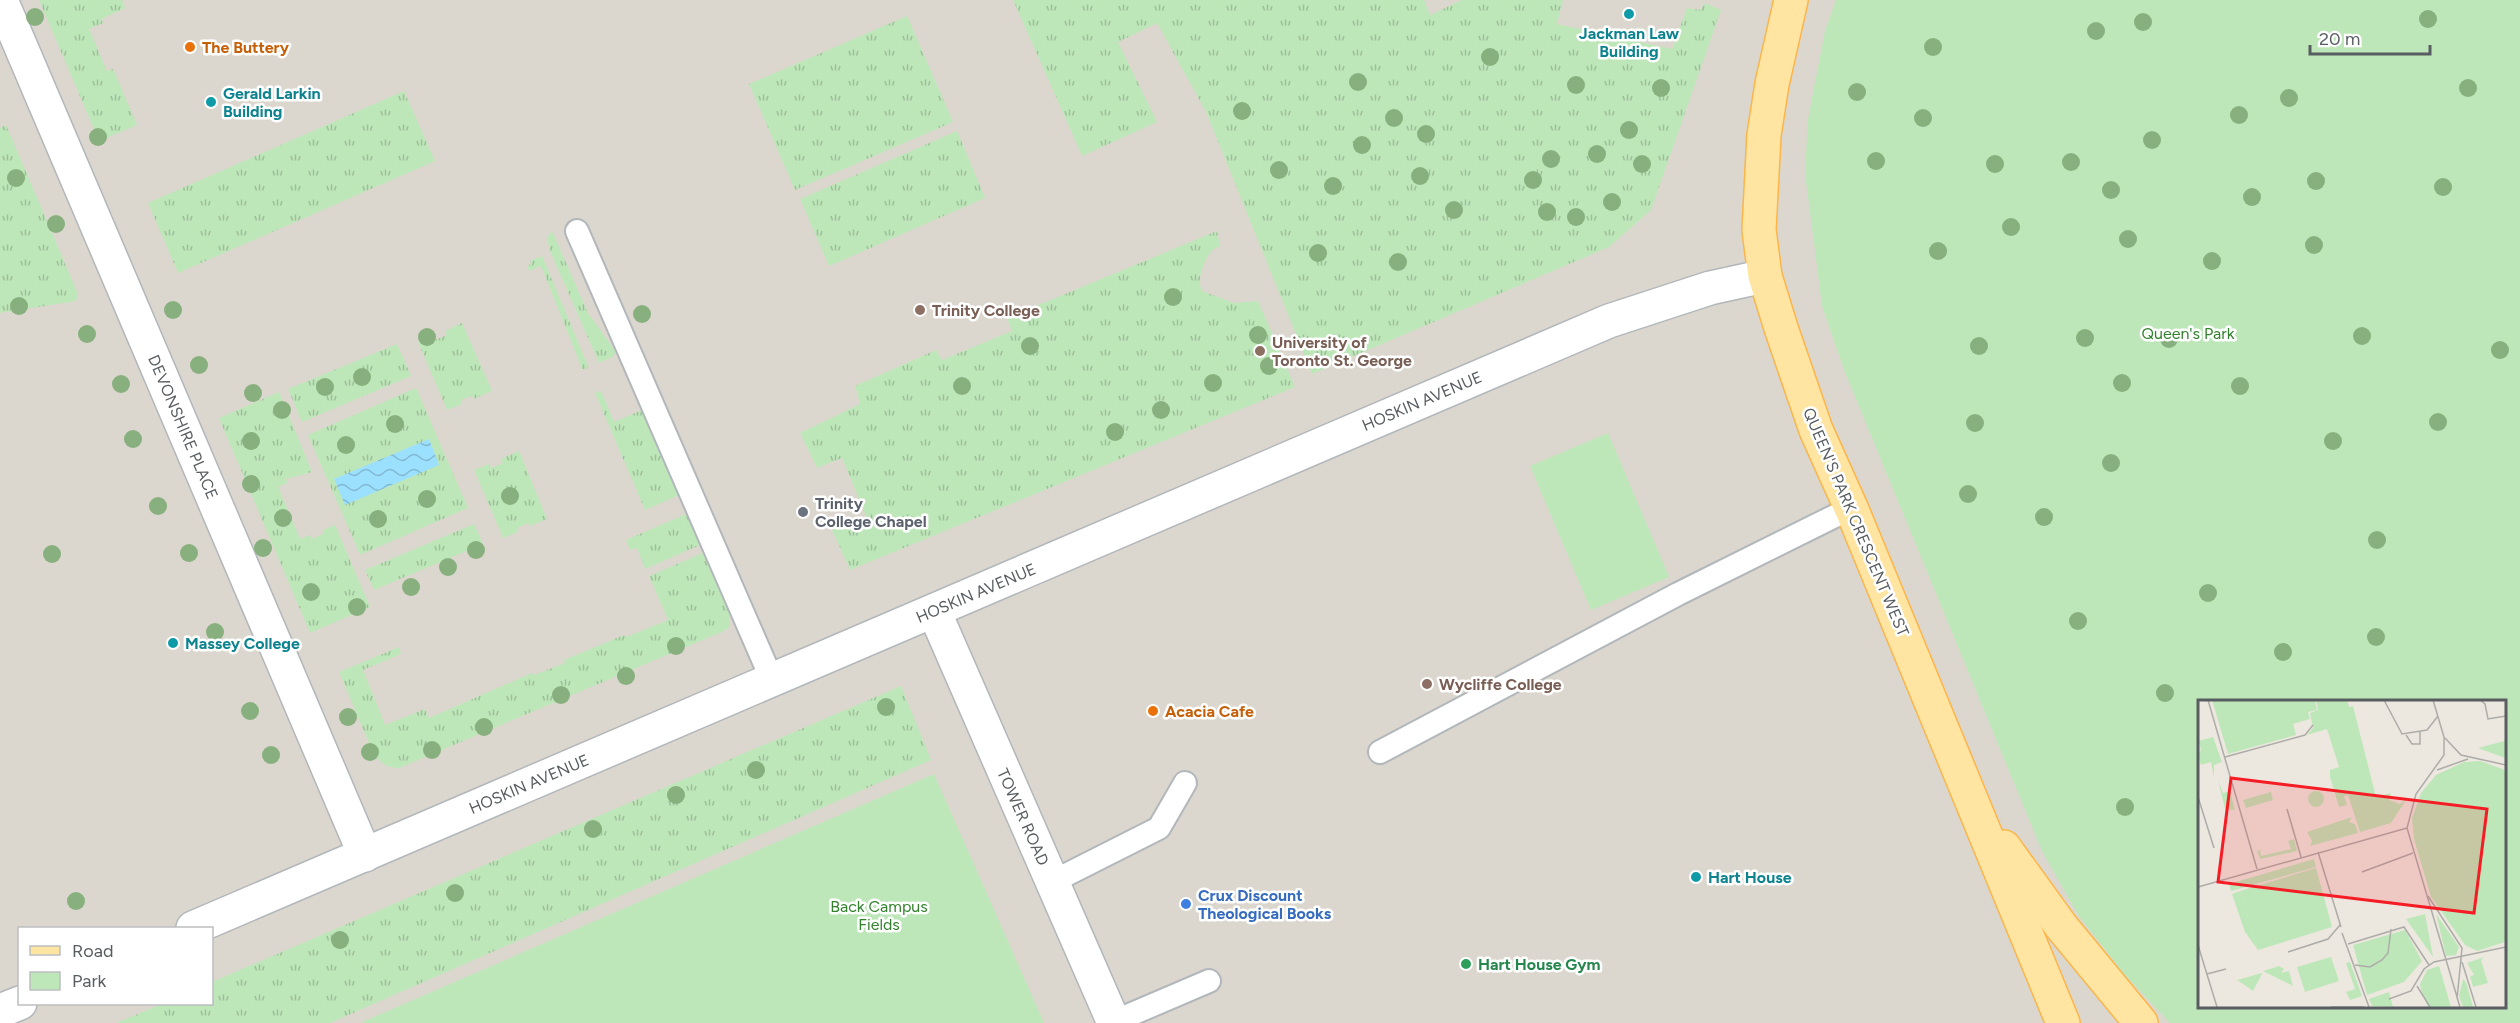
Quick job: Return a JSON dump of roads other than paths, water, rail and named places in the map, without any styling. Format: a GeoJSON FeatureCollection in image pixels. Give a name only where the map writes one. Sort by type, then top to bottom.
{"type":"FeatureCollection","features":[{"type":"Feature","properties":{"kind":"main road","name":"QUEEN'S PARK CRESCENT WEST"},"geometry":{"type":"LineString","coordinates":[[1791,0],[1772,84],[1764,135],[1759,230],[1765,276],[1816,430],[1852,510],[2063,1023]]}},
{"type":"Feature","properties":{"kind":"main road"},"geometry":{"type":"LineString","coordinates":[[1973,804],[2061,926],[2141,1023]]}},
{"type":"Feature","properties":{"kind":"street","name":"DEVONSHIRE PLACE"},"geometry":{"type":"LineString","coordinates":[[2,0],[365,855]]}},
{"type":"Feature","properties":{"kind":"street","name":"HOSKIN AVENUE"},"geometry":{"type":"LineString","coordinates":[[195,927],[1609,321],[1710,288],[1765,276]]}},
{"type":"Feature","properties":{"kind":"street","name":"TOWER ROAD"},"geometry":{"type":"LineString","coordinates":[[934,610],[1113,1022]]}},
{"type":"Feature","properties":{"kind":"street"},"geometry":{"type":"LineString","coordinates":[[0,1011],[18,1004]]}},
{"type":"Feature","properties":{"kind":"lane"},"geometry":{"type":"LineString","coordinates":[[578,231],[772,680]]}},
{"type":"Feature","properties":{"kind":"lane"},"geometry":{"type":"LineString","coordinates":[[1380,752],[1678,594],[1837,515],[1852,510]]}},
{"type":"Feature","properties":{"kind":"lane"},"geometry":{"type":"LineString","coordinates":[[1052,882],[1158,828],[1185,783]]}},
{"type":"Feature","properties":{"kind":"lane"},"geometry":{"type":"LineString","coordinates":[[1113,1022],[1209,981]]}},
{"type":"Feature","properties":{"kind":"water"},"geometry":{"type":"Polygon","coordinates":[[[429,439],[439,465],[345,505],[334,479],[429,439]]]}},
{"type":"Feature","properties":{"kind":"place","name":"Jackman Law Building"},"geometry":{"type":"Point","coordinates":[1629,14]}},
{"type":"Feature","properties":{"kind":"place","name":"The Buttery"},"geometry":{"type":"Point","coordinates":[190,47]}},
{"type":"Feature","properties":{"kind":"place","name":"Gerald Larkin Building"},"geometry":{"type":"Point","coordinates":[211,102]}},
{"type":"Feature","properties":{"kind":"place","name":"Trinity College"},"geometry":{"type":"Point","coordinates":[920,310]}},
{"type":"Feature","properties":{"kind":"place","name":"University of Toronto St. George"},"geometry":{"type":"Point","coordinates":[1260,351]}},
{"type":"Feature","properties":{"kind":"place","name":"Trinity College Chapel"},"geometry":{"type":"Point","coordinates":[803,512]}},
{"type":"Feature","properties":{"kind":"place","name":"Massey College"},"geometry":{"type":"Point","coordinates":[173,643]}},
{"type":"Feature","properties":{"kind":"place","name":"Wycliffe College"},"geometry":{"type":"Point","coordinates":[1427,684]}},
{"type":"Feature","properties":{"kind":"place","name":"Acacia Cafe"},"geometry":{"type":"Point","coordinates":[1153,711]}},
{"type":"Feature","properties":{"kind":"place","name":"Hart House"},"geometry":{"type":"Point","coordinates":[1696,877]}},
{"type":"Feature","properties":{"kind":"place","name":"Crux Discount Theological Books"},"geometry":{"type":"Point","coordinates":[1186,904]}},
{"type":"Feature","properties":{"kind":"place","name":"Hart House Gym"},"geometry":{"type":"Point","coordinates":[1466,964]}},
{"type":"Feature","properties":{"kind":"park label","name":"Queen's Park"},"geometry":{"type":"Point","coordinates":[2188,333]}},
{"type":"Feature","properties":{"kind":"park label","name":"Back Campus Fields"},"geometry":{"type":"Point","coordinates":[879,915]}}]}
